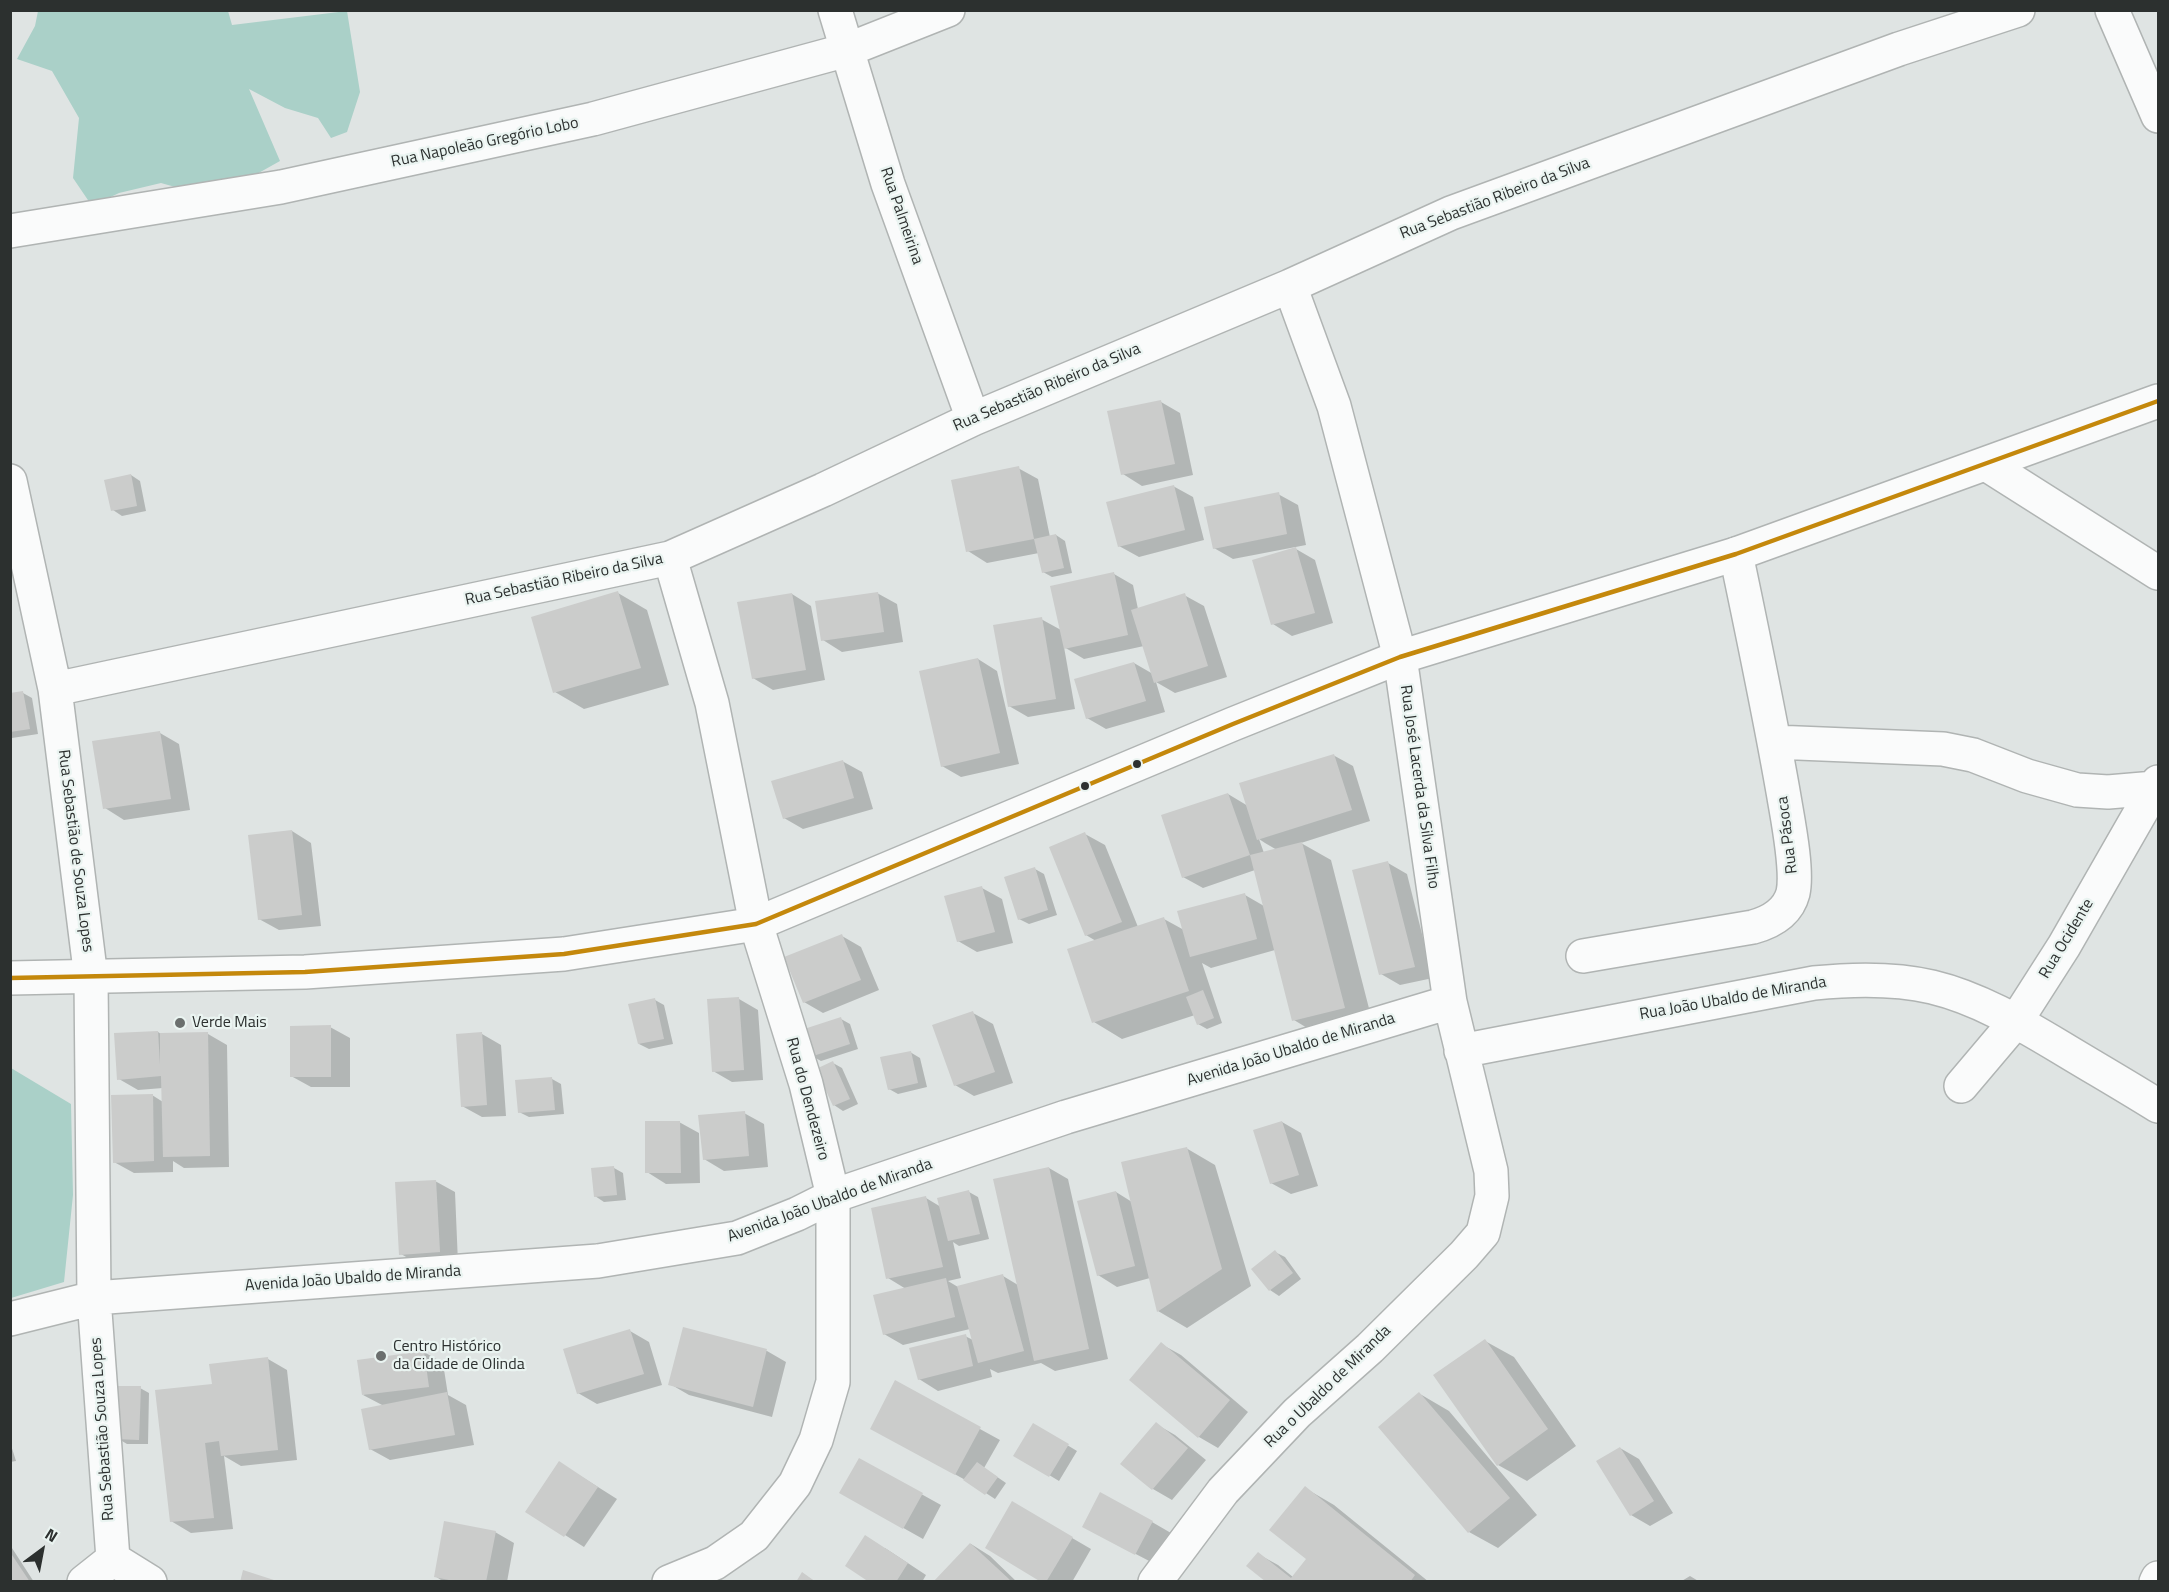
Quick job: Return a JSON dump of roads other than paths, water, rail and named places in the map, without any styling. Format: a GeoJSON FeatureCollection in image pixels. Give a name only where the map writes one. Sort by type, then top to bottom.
{"type":"FeatureCollection","features":[{"type":"Feature","properties":{"kind":"street","name":"Rua Palmeirina"},"geometry":{"type":"LineString","coordinates":[[835,10],[888,184],[974,419]]}},
{"type":"Feature","properties":{"kind":"street","name":"Rua Napoleão Gregório Lobo"},"geometry":{"type":"LineString","coordinates":[[10,231],[293,185],[593,119],[847,50],[948,10]]}},
{"type":"Feature","properties":{"kind":"street","name":"Rua Sebastião Ribeiro da Silva"},"geometry":{"type":"LineString","coordinates":[[55,689],[670,558],[974,419],[1290,286],[1451,213],[1899,49],[2018,10]]}},
{"type":"Feature","properties":{"kind":"street"},"geometry":{"type":"LineString","coordinates":[[2112,10],[2158,116]]}},
{"type":"Feature","properties":{"kind":"street","name":"Rua José Lacerda da Silva Filho"},"geometry":{"type":"LineString","coordinates":[[1290,286],[1334,405],[1400,657],[1450,1002],[1491,1171],[1492,1196],[1483,1233],[1464,1256]]}},
{"type":"Feature","properties":{"kind":"street"},"geometry":{"type":"LineString","coordinates":[[10,978],[305,972],[564,954],[756,924],[1233,724],[1400,657],[1736,554],[2158,401]]}},
{"type":"Feature","properties":{"kind":"street"},"geometry":{"type":"LineString","coordinates":[[1986,464],[2158,573]]}},
{"type":"Feature","properties":{"kind":"street","name":"Rua Sebastião de Souza Lopes"},"geometry":{"type":"LineString","coordinates":[[10,481],[55,689],[91,978],[94,1298]]}},
{"type":"Feature","properties":{"kind":"street","name":"Rua Pásoca"},"geometry":{"type":"LineString","coordinates":[[1583,956],[1736,931],[1765,924],[1781,913],[1793,893],[1788,821],[1736,554]]}},
{"type":"Feature","properties":{"kind":"street","name":"Rua do Dendezeiro"},"geometry":{"type":"LineString","coordinates":[[669,1581],[715,1563],[754,1536],[795,1484],[816,1440],[833,1382],[833,1196],[806,1084],[756,924],[712,703],[670,558]]}},
{"type":"Feature","properties":{"kind":"street"},"geometry":{"type":"LineString","coordinates":[[1774,742],[1943,749],[1973,755],[2027,776],[2078,790],[2108,792],[2157,785]]}},
{"type":"Feature","properties":{"kind":"street","name":"Rua Ocidente"},"geometry":{"type":"LineString","coordinates":[[1961,1086],[2016,1021],[2064,946],[2157,785]]}},
{"type":"Feature","properties":{"kind":"street","name":"Rua João Ubaldo de Miranda"},"geometry":{"type":"LineString","coordinates":[[1461,1051],[1814,983],[1841,980],[1904,982],[1933,987],[1974,1001],[2016,1021],[2158,1106]]}},
{"type":"Feature","properties":{"kind":"street","name":"Avenida João Ubaldo de Miranda"},"geometry":{"type":"LineString","coordinates":[[10,1319],[94,1298],[598,1261],[737,1238],[797,1214],[833,1196],[1066,1117],[1450,1002]]}},
{"type":"Feature","properties":{"kind":"street","name":"Rua o Ubaldo de Miranda"},"geometry":{"type":"LineString","coordinates":[[1155,1581],[1223,1491],[1297,1413],[1370,1348],[1464,1256]]}},
{"type":"Feature","properties":{"kind":"street","name":"Rua Sebastião Souza Lopes"},"geometry":{"type":"LineString","coordinates":[[94,1298],[113,1559]]}},
{"type":"Feature","properties":{"kind":"street"},"geometry":{"type":"LineString","coordinates":[[84,1581],[113,1559],[150,1581]]}},
{"type":"Feature","properties":{"kind":"place","name":"Verde Mais"},"geometry":{"type":"Point","coordinates":[180,1023]}},
{"type":"Feature","properties":{"kind":"place","name":"Centro Histórico da Cidade de Olinda"},"geometry":{"type":"Point","coordinates":[381,1356]}}]}
